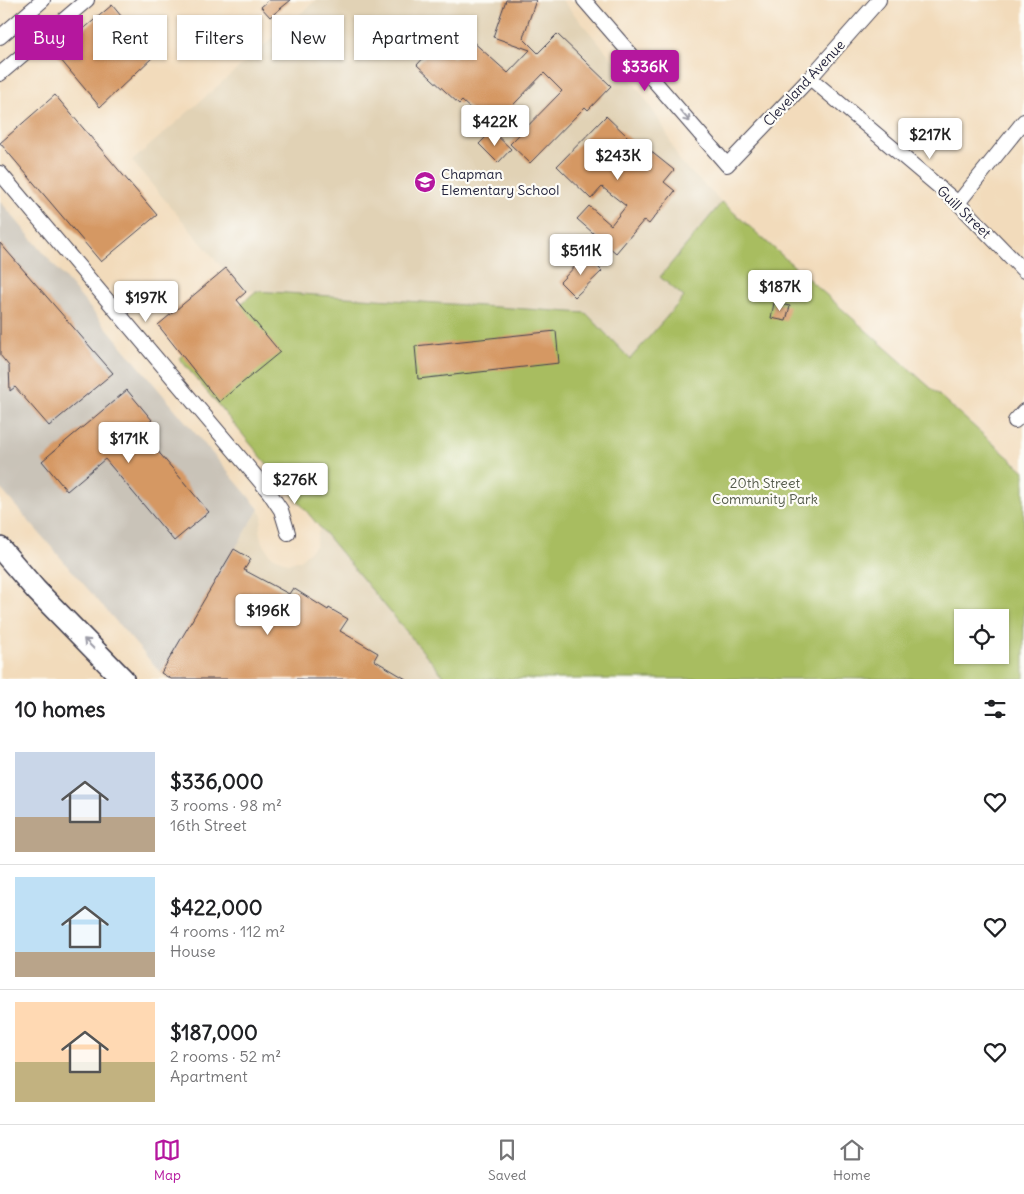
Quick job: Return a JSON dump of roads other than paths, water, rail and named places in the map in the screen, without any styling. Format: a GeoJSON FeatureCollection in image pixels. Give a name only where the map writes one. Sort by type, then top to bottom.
{"type":"FeatureCollection","features":[{"type":"Feature","properties":{"kind":"highway"},"geometry":{"type":"LineString","coordinates":[[0,548],[36,590],[123,679]]}},
{"type":"Feature","properties":{"kind":"street"},"geometry":{"type":"LineString","coordinates":[[0,37],[43,0]]}},
{"type":"Feature","properties":{"kind":"street"},"geometry":{"type":"LineString","coordinates":[[0,74],[87,0]]}},
{"type":"Feature","properties":{"kind":"street","name":"Cleveland Avenue"},"geometry":{"type":"LineString","coordinates":[[584,0],[727,165],[810,78],[879,0]]}},
{"type":"Feature","properties":{"kind":"street","name":"Guill Street"},"geometry":{"type":"LineString","coordinates":[[810,78],[958,203],[1024,271]]}},
{"type":"Feature","properties":{"kind":"street"},"geometry":{"type":"LineString","coordinates":[[958,203],[1024,121]]}},
{"type":"Feature","properties":{"kind":"street"},"geometry":{"type":"LineString","coordinates":[[0,173],[269,492],[281,510],[288,533]]}},
{"type":"Feature","properties":{"kind":"place","name":"Chapman Elementary School"},"geometry":{"type":"Point","coordinates":[425,182]}},
{"type":"Feature","properties":{"kind":"park label","name":"20th Street Community Park"},"geometry":{"type":"Point","coordinates":[765,492]}}]}
